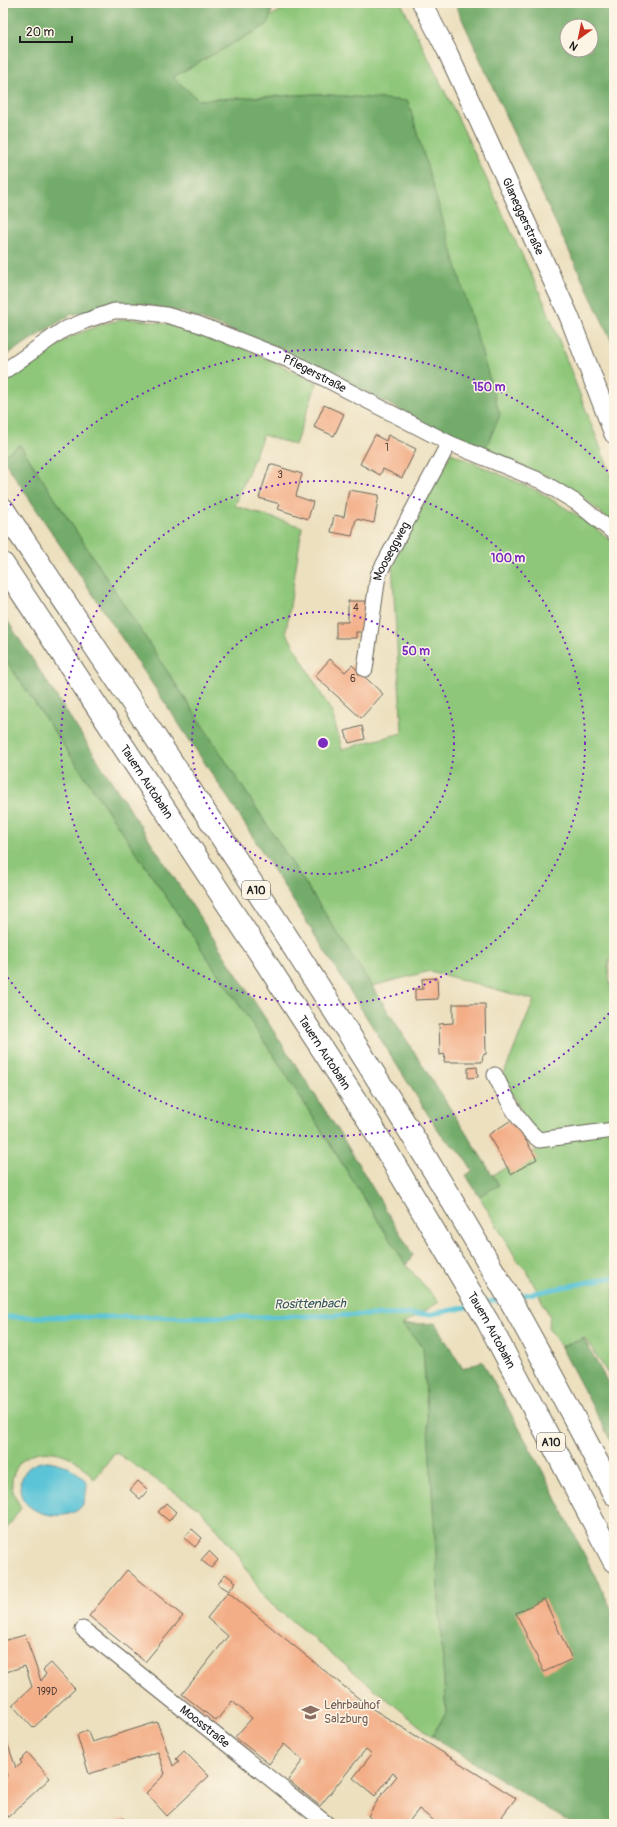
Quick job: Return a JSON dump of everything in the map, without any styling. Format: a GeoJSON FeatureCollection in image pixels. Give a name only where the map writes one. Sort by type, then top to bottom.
{"type":"FeatureCollection","features":[{"type":"Feature","properties":{"kind":"highway","name":"A10"},"geometry":{"type":"LineString","coordinates":[[3,509],[290,941],[395,1106],[497,1277],[614,1494]]}},
{"type":"Feature","properties":{"kind":"highway","name":"Tauern Autobahn"},"geometry":{"type":"LineString","coordinates":[[3,564],[240,922],[367,1118],[488,1322],[614,1561]]}},
{"type":"Feature","properties":{"kind":"street","name":"Glaneggerstraße"},"geometry":{"type":"LineString","coordinates":[[422,3],[447,51],[570,316],[614,434]]}},
{"type":"Feature","properties":{"kind":"street","name":"Pflegerstraße"},"geometry":{"type":"LineString","coordinates":[[3,372],[63,330],[85,320],[114,310],[135,310],[166,315],[205,326],[289,360],[449,443],[540,481],[577,503],[614,533]]}},
{"type":"Feature","properties":{"kind":"street","name":"Mooseggweg"},"geometry":{"type":"LineString","coordinates":[[365,669],[378,575],[449,443]]}},
{"type":"Feature","properties":{"kind":"street"},"geometry":{"type":"LineString","coordinates":[[495,1074],[510,1104],[527,1131],[539,1140],[614,1130]]}},
{"type":"Feature","properties":{"kind":"street","name":"Moosstraße"},"geometry":{"type":"LineString","coordinates":[[83,1629],[326,1824]]}},
{"type":"Feature","properties":{"kind":"green space"},"geometry":{"type":"Polygon","coordinates":[[[3,3],[274,3],[268,24],[173,77],[198,100],[317,94],[408,101],[500,415],[485,450],[449,435],[278,347],[181,312],[141,304],[112,306],[70,315],[3,357],[3,3]]]}},
{"type":"Feature","properties":{"kind":"green space"},"geometry":{"type":"Polygon","coordinates":[[[294,3],[401,3],[458,118],[545,304],[614,483],[614,524],[587,501],[555,480],[485,450],[408,101],[317,94],[198,100],[173,77],[268,24],[269,17],[294,3]]]}},
{"type":"Feature","properties":{"kind":"green space"},"geometry":{"type":"Polygon","coordinates":[[[455,3],[614,3],[614,346],[511,128],[455,3]]]}},
{"type":"Feature","properties":{"kind":"green space"},"geometry":{"type":"Polygon","coordinates":[[[126,319],[151,321],[176,326],[224,341],[248,350],[317,383],[295,445],[263,435],[235,506],[302,527],[286,632],[332,713],[342,749],[402,733],[392,563],[451,453],[538,491],[585,520],[614,543],[614,949],[608,966],[614,1015],[614,1383],[585,1338],[561,1347],[548,1327],[550,1317],[526,1269],[519,1263],[479,1196],[499,1185],[493,1175],[540,1148],[503,1076],[534,1000],[430,971],[372,986],[20,445],[4,455],[3,454],[3,384],[70,337],[103,324],[126,319]]]}},
{"type":"Feature","properties":{"kind":"green space"},"geometry":{"type":"Polygon","coordinates":[[[20,445],[372,986],[499,1185],[479,1196],[466,1175],[473,1171],[463,1155],[441,1135],[232,804],[3,459],[4,455],[20,445]]]}},
{"type":"Feature","properties":{"kind":"green space"},"geometry":{"type":"Polygon","coordinates":[[[3,614],[339,1132],[413,1255],[406,1265],[280,1065],[3,656],[3,614]]]}},
{"type":"Feature","properties":{"kind":"green space"},"geometry":{"type":"Polygon","coordinates":[[[3,656],[280,1065],[406,1265],[439,1302],[402,1325],[423,1347],[446,1713],[432,1736],[265,1599],[237,1553],[200,1509],[115,1452],[94,1480],[75,1460],[58,1453],[40,1452],[25,1458],[19,1464],[12,1481],[13,1492],[21,1508],[3,1534],[3,656]]]}},
{"type":"Feature","properties":{"kind":"green space"},"geometry":{"type":"Polygon","coordinates":[[[435,1323],[463,1369],[482,1361],[542,1470],[614,1614],[614,1824],[572,1824],[432,1736],[446,1713],[423,1347],[402,1325],[435,1323]]]}},
{"type":"Feature","properties":{"kind":"green space"},"geometry":{"type":"Polygon","coordinates":[[[584,1339],[614,1394],[614,1447],[561,1347],[584,1339]]]}},
{"type":"Feature","properties":{"kind":"water"},"geometry":{"type":"Polygon","coordinates":[[[48,1461],[69,1468],[87,1482],[83,1504],[76,1511],[66,1515],[42,1513],[31,1508],[23,1500],[20,1489],[25,1472],[33,1465],[48,1461]]]}},
{"type":"Feature","properties":{"kind":"building"},"geometry":{"type":"Polygon","coordinates":[[[324,405],[344,414],[334,436],[314,427],[324,405]]]}},
{"type":"Feature","properties":{"kind":"building"},"geometry":{"type":"Polygon","coordinates":[[[375,435],[386,441],[388,435],[416,449],[402,478],[383,469],[380,475],[360,464],[375,435]]]}},
{"type":"Feature","properties":{"kind":"building"},"geometry":{"type":"Polygon","coordinates":[[[270,464],[302,474],[296,496],[313,502],[308,519],[278,509],[280,504],[259,498],[270,464]]]}},
{"type":"Feature","properties":{"kind":"building"},"geometry":{"type":"Polygon","coordinates":[[[349,490],[379,495],[374,523],[356,519],[352,536],[331,532],[334,515],[344,517],[349,490]]]}},
{"type":"Feature","properties":{"kind":"building"},"geometry":{"type":"Polygon","coordinates":[[[348,601],[366,601],[366,632],[356,632],[356,638],[336,638],[336,622],[348,622],[348,601]]]}},
{"type":"Feature","properties":{"kind":"building"},"geometry":{"type":"Polygon","coordinates":[[[330,659],[345,672],[352,665],[383,694],[361,718],[315,676],[330,659]]]}},
{"type":"Feature","properties":{"kind":"building"},"geometry":{"type":"Polygon","coordinates":[[[362,726],[365,739],[349,743],[345,731],[362,726]]]}},
{"type":"Feature","properties":{"kind":"building"},"geometry":{"type":"Polygon","coordinates":[[[611,968],[614,968],[614,982],[613,982],[611,968]]]}},
{"type":"Feature","properties":{"kind":"building"},"geometry":{"type":"Polygon","coordinates":[[[437,978],[438,999],[415,1000],[415,989],[423,989],[422,979],[437,978]]]}},
{"type":"Feature","properties":{"kind":"building"},"geometry":{"type":"Polygon","coordinates":[[[453,1004],[485,1004],[486,1054],[483,1055],[482,1062],[444,1062],[445,1054],[440,1055],[439,1024],[453,1023],[453,1004]]]}},
{"type":"Feature","properties":{"kind":"building"},"geometry":{"type":"Polygon","coordinates":[[[477,1067],[478,1077],[468,1078],[468,1068],[477,1067]]]}},
{"type":"Feature","properties":{"kind":"building"},"geometry":{"type":"Polygon","coordinates":[[[513,1119],[537,1159],[511,1174],[488,1135],[513,1119]]]}},
{"type":"Feature","properties":{"kind":"building"},"geometry":{"type":"Polygon","coordinates":[[[138,1481],[148,1490],[140,1499],[130,1490],[138,1481]]]}},
{"type":"Feature","properties":{"kind":"building"},"geometry":{"type":"Polygon","coordinates":[[[166,1503],[176,1512],[169,1521],[158,1512],[166,1503]]]}},
{"type":"Feature","properties":{"kind":"building"},"geometry":{"type":"Polygon","coordinates":[[[192,1529],[202,1538],[195,1547],[184,1538],[192,1529]]]}},
{"type":"Feature","properties":{"kind":"building"},"geometry":{"type":"Polygon","coordinates":[[[209,1551],[218,1560],[211,1568],[201,1560],[209,1551]]]}},
{"type":"Feature","properties":{"kind":"building"},"geometry":{"type":"Polygon","coordinates":[[[127,1570],[183,1616],[145,1662],[89,1616],[127,1570]]]}},
{"type":"Feature","properties":{"kind":"building"},"geometry":{"type":"Polygon","coordinates":[[[225,1574],[236,1582],[229,1591],[218,1584],[225,1574]]]}},
{"type":"Feature","properties":{"kind":"building","name":"Lehrbauhof Salzburg"},"geometry":{"type":"Polygon","coordinates":[[[228,1592],[368,1706],[516,1798],[496,1824],[438,1824],[419,1809],[407,1824],[378,1824],[368,1816],[379,1798],[397,1776],[393,1773],[375,1796],[353,1778],[372,1754],[366,1749],[320,1806],[288,1780],[303,1760],[284,1744],[269,1764],[235,1737],[252,1718],[232,1701],[216,1721],[182,1694],[228,1636],[207,1618],[228,1592]]]}},
{"type":"Feature","properties":{"kind":"building"},"geometry":{"type":"Polygon","coordinates":[[[544,1599],[572,1659],[544,1672],[516,1613],[544,1599]]]}},
{"type":"Feature","properties":{"kind":"building"},"geometry":{"type":"Polygon","coordinates":[[[25,1635],[41,1681],[46,1674],[43,1670],[51,1663],[75,1689],[33,1728],[12,1705],[32,1687],[25,1666],[3,1673],[3,1641],[25,1635]]]}},
{"type":"Feature","properties":{"kind":"building"},"geometry":{"type":"Polygon","coordinates":[[[157,1722],[173,1766],[179,1761],[176,1759],[184,1751],[209,1776],[167,1816],[146,1793],[165,1774],[158,1752],[89,1774],[77,1735],[87,1730],[92,1742],[157,1722]]]}},
{"type":"Feature","properties":{"kind":"building"},"geometry":{"type":"Polygon","coordinates":[[[3,1731],[16,1768],[22,1763],[20,1761],[28,1753],[50,1778],[8,1817],[3,1811],[3,1780],[7,1776],[3,1763],[3,1731]]]}},
{"type":"Feature","properties":{"kind":"building"},"geometry":{"type":"Polygon","coordinates":[[[124,1818],[127,1824],[105,1824],[124,1818]]]}},
{"type":"Feature","properties":{"kind":"waterway","name":"Rosittenbach"},"geometry":{"type":"LineString","coordinates":[[514,1297],[614,1277]]}},
{"type":"Feature","properties":{"kind":"waterway","name":"Rosittenbach"},"geometry":{"type":"LineString","coordinates":[[483,1303],[503,1299]]}},
{"type":"Feature","properties":{"kind":"waterway","name":"Rosittenbach"},"geometry":{"type":"LineString","coordinates":[[3,1317],[246,1317],[433,1314],[471,1306]]}},
{"type":"Feature","properties":{"kind":"place","name":"Lehrbauhof Salzburg"},"geometry":{"type":"Point","coordinates":[311,1712]}}]}
